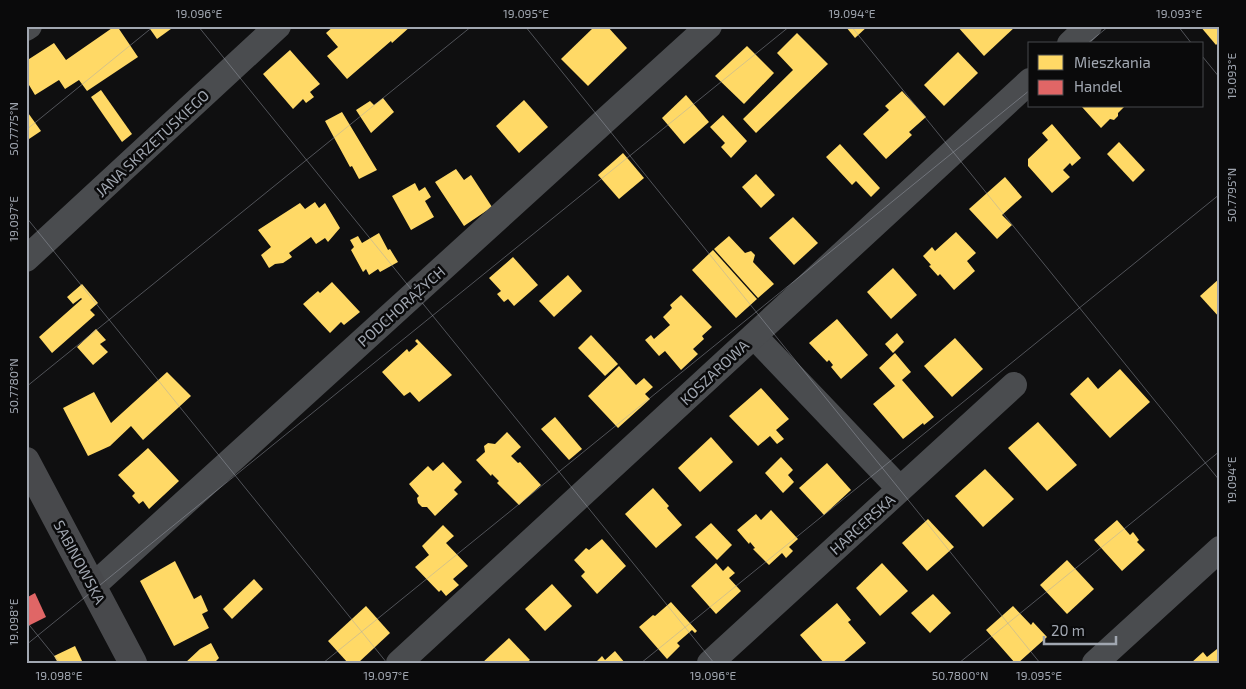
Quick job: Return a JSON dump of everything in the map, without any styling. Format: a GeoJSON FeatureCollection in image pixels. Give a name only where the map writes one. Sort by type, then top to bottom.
{"type":"FeatureCollection","features":[{"type":"Feature","properties":{"kind":"street","name":"JANA SKRZETUSKIEGO"},"geometry":{"type":"LineString","coordinates":[[26,259],[278,26]]}},
{"type":"Feature","properties":{"kind":"street","name":"PODCHORĄŻYCH"},"geometry":{"type":"LineString","coordinates":[[93,586],[708,26]]}},
{"type":"Feature","properties":{"kind":"street"},"geometry":{"type":"LineString","coordinates":[[1072,42],[1089,26]]}},
{"type":"Feature","properties":{"kind":"street","name":"KOSZAROWA"},"geometry":{"type":"LineString","coordinates":[[399,663],[1028,83]]}},
{"type":"Feature","properties":{"kind":"street"},"geometry":{"type":"LineString","coordinates":[[754,336],[900,489]]}},
{"type":"Feature","properties":{"kind":"street","name":"HARCERSKA"},"geometry":{"type":"LineString","coordinates":[[710,663],[1014,385]]}},
{"type":"Feature","properties":{"kind":"street","name":"SABINOWSKA"},"geometry":{"type":"LineString","coordinates":[[26,462],[133,663]]}},
{"type":"Feature","properties":{"kind":"street"},"geometry":{"type":"LineString","coordinates":[[1095,663],[1220,549]]}},
{"type":"Feature","properties":{"kind":"building: Mieszkania"},"geometry":{"type":"Polygon","coordinates":[[[117,26],[138,57],[87,91],[79,80],[65,89],[59,80],[35,95],[29,85],[26,86],[26,61],[54,43],[66,60],[117,26]]]}},
{"type":"Feature","properties":{"kind":"building: Mieszkania"},"geometry":{"type":"Polygon","coordinates":[[[148,26],[175,26],[157,39],[148,26]]]}},
{"type":"Feature","properties":{"kind":"building: Mieszkania"},"geometry":{"type":"Polygon","coordinates":[[[334,26],[411,26],[347,79],[327,56],[338,47],[326,33],[334,26]]]}},
{"type":"Feature","properties":{"kind":"building: Mieszkania"},"geometry":{"type":"Polygon","coordinates":[[[595,26],[607,26],[627,48],[588,86],[561,59],[595,26]]]}},
{"type":"Feature","properties":{"kind":"building: Mieszkania"},"geometry":{"type":"Polygon","coordinates":[[[847,26],[868,26],[855,38],[847,26]]]}},
{"type":"Feature","properties":{"kind":"building: Mieszkania"},"geometry":{"type":"Polygon","coordinates":[[[957,26],[1016,26],[984,56],[957,26]]]}},
{"type":"Feature","properties":{"kind":"building: Mieszkania"},"geometry":{"type":"Polygon","coordinates":[[[1200,26],[1220,26],[1220,41],[1216,45],[1200,26]]]}},
{"type":"Feature","properties":{"kind":"building: Mieszkania"},"geometry":{"type":"Polygon","coordinates":[[[797,33],[828,64],[756,133],[743,119],[793,70],[777,53],[797,33]]]}},
{"type":"Feature","properties":{"kind":"building: Mieszkania"},"geometry":{"type":"Polygon","coordinates":[[[747,46],[774,73],[744,104],[715,76],[747,46]]]}},
{"type":"Feature","properties":{"kind":"building: Mieszkania"},"geometry":{"type":"Polygon","coordinates":[[[290,50],[320,84],[310,92],[314,97],[306,103],[303,99],[293,109],[263,74],[290,50]]]}},
{"type":"Feature","properties":{"kind":"building: Mieszkania"},"geometry":{"type":"Polygon","coordinates":[[[958,52],[978,73],[944,106],[924,85],[958,52]]]}},
{"type":"Feature","properties":{"kind":"building: Mieszkania"},"geometry":{"type":"Polygon","coordinates":[[[101,90],[132,134],[122,142],[91,97],[101,90]]]}},
{"type":"Feature","properties":{"kind":"building: Mieszkania"},"geometry":{"type":"Polygon","coordinates":[[[902,91],[926,117],[909,132],[912,135],[886,159],[863,134],[889,110],[885,106],[902,91]]]}},
{"type":"Feature","properties":{"kind":"building: Mieszkania"},"geometry":{"type":"Polygon","coordinates":[[[686,95],[709,122],[684,144],[662,118],[686,95]]]}},
{"type":"Feature","properties":{"kind":"building: Mieszkania"},"geometry":{"type":"Polygon","coordinates":[[[383,98],[394,112],[371,133],[356,110],[370,101],[374,105],[383,98]]]}},
{"type":"Feature","properties":{"kind":"building: Mieszkania"},"geometry":{"type":"Polygon","coordinates":[[[524,100],[548,127],[519,153],[496,126],[524,100]]]}},
{"type":"Feature","properties":{"kind":"building: Mieszkania"},"geometry":{"type":"Polygon","coordinates":[[[1083,108],[1123,108],[1114,120],[1110,119],[1101,128],[1083,108]]]}},
{"type":"Feature","properties":{"kind":"building: Mieszkania"},"geometry":{"type":"Polygon","coordinates":[[[26,110],[41,131],[26,141],[26,110]]]}},
{"type":"Feature","properties":{"kind":"building: Mieszkania"},"geometry":{"type":"Polygon","coordinates":[[[342,112],[377,170],[359,179],[352,166],[350,167],[325,121],[342,112]]]}},
{"type":"Feature","properties":{"kind":"building: Mieszkania"},"geometry":{"type":"Polygon","coordinates":[[[723,115],[747,141],[731,158],[721,147],[725,143],[710,127],[723,115]]]}},
{"type":"Feature","properties":{"kind":"building: Mieszkania"},"geometry":{"type":"Polygon","coordinates":[[[1052,124],[1081,158],[1072,166],[1070,163],[1063,170],[1070,177],[1052,193],[1028,166],[1028,159],[1048,140],[1042,133],[1052,124]]]}},
{"type":"Feature","properties":{"kind":"building: Mieszkania"},"geometry":{"type":"Polygon","coordinates":[[[1119,142],[1145,170],[1133,182],[1107,154],[1119,142]]]}},
{"type":"Feature","properties":{"kind":"building: Mieszkania"},"geometry":{"type":"Polygon","coordinates":[[[840,144],[880,188],[871,197],[856,181],[852,185],[826,157],[840,144]]]}},
{"type":"Feature","properties":{"kind":"building: Mieszkania"},"geometry":{"type":"Polygon","coordinates":[[[623,153],[644,178],[619,199],[598,175],[623,153]]]}},
{"type":"Feature","properties":{"kind":"building: Mieszkania"},"geometry":{"type":"Polygon","coordinates":[[[456,169],[464,180],[471,175],[492,207],[464,226],[435,182],[456,169]]]}},
{"type":"Feature","properties":{"kind":"building: Mieszkania"},"geometry":{"type":"Polygon","coordinates":[[[756,174],[775,195],[761,208],[742,187],[756,174]]]}},
{"type":"Feature","properties":{"kind":"building: Mieszkania"},"geometry":{"type":"Polygon","coordinates":[[[1005,177],[1022,197],[1002,215],[1012,225],[997,239],[969,209],[1005,177]]]}},
{"type":"Feature","properties":{"kind":"building: Mieszkania"},"geometry":{"type":"Polygon","coordinates":[[[415,183],[419,191],[425,187],[431,197],[425,201],[434,217],[411,230],[392,196],[415,183]]]}},
{"type":"Feature","properties":{"kind":"building: Mieszkania"},"geometry":{"type":"Polygon","coordinates":[[[315,202],[319,208],[325,203],[340,228],[328,242],[325,238],[316,244],[311,237],[289,253],[292,257],[283,263],[275,264],[269,268],[261,255],[271,247],[258,230],[300,203],[305,209],[315,202]]]}},
{"type":"Feature","properties":{"kind":"building: Mieszkania"},"geometry":{"type":"Polygon","coordinates":[[[793,217],[818,243],[794,265],[769,238],[793,217]]]}},
{"type":"Feature","properties":{"kind":"building: Mieszkania"},"geometry":{"type":"Polygon","coordinates":[[[956,232],[976,253],[967,261],[975,271],[954,290],[940,274],[938,276],[923,256],[932,247],[935,251],[956,232]]]}},
{"type":"Feature","properties":{"kind":"building: Mieszkania"},"geometry":{"type":"Polygon","coordinates":[[[379,233],[388,250],[390,249],[398,262],[380,272],[378,269],[369,275],[366,269],[363,272],[351,250],[354,247],[350,240],[358,236],[362,243],[379,233]]]}},
{"type":"Feature","properties":{"kind":"building: Mieszkania"},"geometry":{"type":"Polygon","coordinates":[[[729,236],[745,253],[751,251],[755,255],[753,262],[774,284],[758,298],[714,249],[729,236]]]}},
{"type":"Feature","properties":{"kind":"building: Mieszkania"},"geometry":{"type":"Polygon","coordinates":[[[713,250],[757,299],[736,318],[692,270],[713,250]]]}},
{"type":"Feature","properties":{"kind":"building: Mieszkania"},"geometry":{"type":"Polygon","coordinates":[[[513,257],[538,285],[514,306],[508,299],[504,302],[497,294],[501,291],[489,278],[513,257]]]}},
{"type":"Feature","properties":{"kind":"building: Mieszkania"},"geometry":{"type":"Polygon","coordinates":[[[893,268],[917,295],[891,319],[867,292],[893,268]]]}},
{"type":"Feature","properties":{"kind":"building: Mieszkania"},"geometry":{"type":"Polygon","coordinates":[[[568,275],[582,291],[554,317],[539,301],[568,275]]]}},
{"type":"Feature","properties":{"kind":"building: Mieszkania"},"geometry":{"type":"Polygon","coordinates":[[[1220,278],[1220,318],[1200,296],[1220,278]]]}},
{"type":"Feature","properties":{"kind":"building: Mieszkania"},"geometry":{"type":"Polygon","coordinates":[[[332,282],[360,312],[344,325],[341,322],[330,333],[303,304],[318,291],[320,293],[332,282]]]}},
{"type":"Feature","properties":{"kind":"building: Mieszkania"},"geometry":{"type":"Polygon","coordinates":[[[82,284],[98,303],[90,310],[95,315],[52,353],[39,337],[82,299],[73,304],[67,297],[82,284]]]}},
{"type":"Feature","properties":{"kind":"building: Mieszkania"},"geometry":{"type":"Polygon","coordinates":[[[681,295],[712,327],[702,336],[704,339],[693,349],[698,354],[681,370],[665,351],[659,356],[645,340],[651,335],[654,339],[670,325],[663,317],[672,308],[670,305],[681,295]]]}},
{"type":"Feature","properties":{"kind":"building: Mieszkania"},"geometry":{"type":"Polygon","coordinates":[[[837,319],[868,355],[841,379],[831,367],[833,365],[829,360],[827,362],[809,343],[837,319]]]}},
{"type":"Feature","properties":{"kind":"building: Mieszkania"},"geometry":{"type":"Polygon","coordinates":[[[96,329],[106,340],[100,344],[108,352],[93,365],[77,347],[96,329]]]}},
{"type":"Feature","properties":{"kind":"building: Mieszkania"},"geometry":{"type":"Polygon","coordinates":[[[897,333],[904,342],[893,353],[885,344],[897,333]]]}},
{"type":"Feature","properties":{"kind":"building: Mieszkania"},"geometry":{"type":"Polygon","coordinates":[[[591,335],[618,364],[605,376],[578,348],[591,335]]]}},
{"type":"Feature","properties":{"kind":"building: Mieszkania"},"geometry":{"type":"Polygon","coordinates":[[[955,338],[983,369],[952,397],[924,366],[955,338]]]}},
{"type":"Feature","properties":{"kind":"building: Mieszkania"},"geometry":{"type":"Polygon","coordinates":[[[417,339],[452,375],[419,402],[410,392],[404,396],[382,372],[407,349],[409,352],[418,344],[415,341],[417,339]]]}},
{"type":"Feature","properties":{"kind":"building: Mieszkania"},"geometry":{"type":"Polygon","coordinates":[[[895,353],[911,372],[902,380],[934,417],[903,439],[873,404],[895,386],[879,368],[895,353]]]}},
{"type":"Feature","properties":{"kind":"building: Mieszkania"},"geometry":{"type":"Polygon","coordinates":[[[619,366],[636,385],[644,378],[653,387],[645,394],[650,399],[618,428],[588,396],[619,366]]]}},
{"type":"Feature","properties":{"kind":"building: Mieszkania"},"geometry":{"type":"Polygon","coordinates":[[[1120,369],[1150,402],[1110,438],[1070,394],[1088,377],[1098,389],[1120,369]]]}},
{"type":"Feature","properties":{"kind":"building: Mieszkania"},"geometry":{"type":"Polygon","coordinates":[[[167,372],[191,396],[143,440],[131,426],[110,446],[88,456],[63,408],[94,392],[111,423],[167,372]]]}},
{"type":"Feature","properties":{"kind":"building: Mieszkania"},"geometry":{"type":"Polygon","coordinates":[[[761,388],[789,419],[776,430],[784,439],[777,444],[770,436],[758,446],[729,416],[761,388]]]}},
{"type":"Feature","properties":{"kind":"building: Mieszkania"},"geometry":{"type":"Polygon","coordinates":[[[555,417],[582,449],[569,460],[541,429],[555,417]]]}},
{"type":"Feature","properties":{"kind":"building: Mieszkania"},"geometry":{"type":"Polygon","coordinates":[[[1038,422],[1077,465],[1047,491],[1008,448],[1038,422]]]}},
{"type":"Feature","properties":{"kind":"building: Mieszkania"},"geometry":{"type":"Polygon","coordinates":[[[507,432],[521,447],[511,456],[518,463],[520,462],[541,485],[519,505],[497,483],[499,481],[492,474],[491,476],[476,460],[485,452],[484,446],[488,443],[495,444],[507,432]]]}},
{"type":"Feature","properties":{"kind":"building: Mieszkania"},"geometry":{"type":"Polygon","coordinates":[[[711,437],[733,462],[700,492],[678,468],[711,437]]]}},
{"type":"Feature","properties":{"kind":"building: Mieszkania"},"geometry":{"type":"Polygon","coordinates":[[[148,448],[179,481],[149,509],[143,501],[139,504],[132,496],[135,493],[118,475],[148,448]]]}},
{"type":"Feature","properties":{"kind":"building: Mieszkania"},"geometry":{"type":"Polygon","coordinates":[[[781,457],[793,470],[788,475],[794,482],[783,493],[765,473],[781,457]]]}},
{"type":"Feature","properties":{"kind":"building: Mieszkania"},"geometry":{"type":"Polygon","coordinates":[[[443,462],[462,482],[454,490],[458,494],[435,516],[427,507],[422,507],[418,503],[417,498],[419,496],[409,484],[428,466],[433,471],[443,462]]]}},
{"type":"Feature","properties":{"kind":"building: Mieszkania"},"geometry":{"type":"Polygon","coordinates":[[[827,463],[851,490],[824,515],[799,488],[827,463]]]}},
{"type":"Feature","properties":{"kind":"building: Mieszkania"},"geometry":{"type":"Polygon","coordinates":[[[985,469],[1014,499],[983,527],[955,496],[985,469]]]}},
{"type":"Feature","properties":{"kind":"building: Mieszkania"},"geometry":{"type":"Polygon","coordinates":[[[653,488],[682,525],[656,548],[625,514],[653,488]]]}},
{"type":"Feature","properties":{"kind":"building: Mieszkania"},"geometry":{"type":"Polygon","coordinates":[[[771,510],[798,539],[789,547],[793,551],[786,558],[782,553],[769,565],[737,530],[756,514],[761,520],[771,510]]]}},
{"type":"Feature","properties":{"kind":"building: Mieszkania"},"geometry":{"type":"Polygon","coordinates":[[[928,519],[954,547],[927,571],[902,543],[928,519]]]}},
{"type":"Feature","properties":{"kind":"building: Mieszkania"},"geometry":{"type":"Polygon","coordinates":[[[1117,520],[1130,535],[1133,532],[1139,540],[1137,542],[1145,550],[1122,571],[1094,540],[1117,520]]]}},
{"type":"Feature","properties":{"kind":"building: Mieszkania"},"geometry":{"type":"Polygon","coordinates":[[[711,523],[732,545],[717,560],[695,537],[711,523]]]}},
{"type":"Feature","properties":{"kind":"building: Mieszkania"},"geometry":{"type":"Polygon","coordinates":[[[443,525],[454,536],[446,543],[468,566],[453,579],[459,585],[446,596],[441,590],[439,592],[415,567],[429,555],[422,546],[443,525]]]}},
{"type":"Feature","properties":{"kind":"building: Mieszkania"},"geometry":{"type":"Polygon","coordinates":[[[602,539],[626,566],[597,594],[581,576],[585,572],[574,560],[586,548],[589,550],[602,539]]]}},
{"type":"Feature","properties":{"kind":"building: Mieszkania"},"geometry":{"type":"Polygon","coordinates":[[[1067,560],[1094,589],[1067,614],[1040,585],[1067,560]]]}},
{"type":"Feature","properties":{"kind":"building: Mieszkania"},"geometry":{"type":"Polygon","coordinates":[[[175,561],[194,599],[201,595],[208,611],[202,614],[209,628],[174,646],[140,581],[175,561]]]}},
{"type":"Feature","properties":{"kind":"building: Mieszkania"},"geometry":{"type":"Polygon","coordinates":[[[716,563],[723,571],[728,566],[735,573],[729,578],[741,591],[716,614],[691,586],[716,563]]]}},
{"type":"Feature","properties":{"kind":"building: Mieszkania"},"geometry":{"type":"Polygon","coordinates":[[[882,563],[908,591],[880,616],[856,588],[882,563]]]}},
{"type":"Feature","properties":{"kind":"building: Mieszkania"},"geometry":{"type":"Polygon","coordinates":[[[254,579],[263,589],[232,619],[223,609],[254,579]]]}},
{"type":"Feature","properties":{"kind":"building: Mieszkania"},"geometry":{"type":"Polygon","coordinates":[[[552,584],[572,606],[545,631],[525,609],[552,584]]]}},
{"type":"Feature","properties":{"kind":"building: Mieszkania"},"geometry":{"type":"Polygon","coordinates":[[[933,594],[951,613],[930,633],[911,613],[933,594]]]}},
{"type":"Feature","properties":{"kind":"building: Mieszkania"},"geometry":{"type":"Polygon","coordinates":[[[671,602],[697,631],[695,633],[692,630],[677,643],[680,646],[667,659],[639,627],[671,602]]]}},
{"type":"Feature","properties":{"kind":"building: Mieszkania"},"geometry":{"type":"Polygon","coordinates":[[[837,603],[851,620],[848,622],[866,643],[842,663],[824,663],[800,635],[837,603]]]}},
{"type":"Feature","properties":{"kind":"building: Mieszkania"},"geometry":{"type":"Polygon","coordinates":[[[366,606],[390,633],[358,663],[348,663],[328,641],[366,606]]]}},
{"type":"Feature","properties":{"kind":"building: Mieszkania"},"geometry":{"type":"Polygon","coordinates":[[[1013,606],[1031,625],[1033,622],[1047,637],[1018,663],[1015,663],[986,630],[1013,606]]]}},
{"type":"Feature","properties":{"kind":"building: Mieszkania"},"geometry":{"type":"Polygon","coordinates":[[[509,638],[530,660],[526,663],[482,663],[509,638]]]}},
{"type":"Feature","properties":{"kind":"building: Mieszkania"},"geometry":{"type":"Polygon","coordinates":[[[211,643],[219,658],[216,661],[217,663],[185,663],[200,649],[211,643]]]}},
{"type":"Feature","properties":{"kind":"building: Mieszkania"},"geometry":{"type":"Polygon","coordinates":[[[75,646],[83,663],[58,663],[54,656],[75,646]]]}},
{"type":"Feature","properties":{"kind":"building: Mieszkania"},"geometry":{"type":"Polygon","coordinates":[[[1217,649],[1220,651],[1220,663],[1191,663],[1203,652],[1207,657],[1217,649]]]}},
{"type":"Feature","properties":{"kind":"building: Mieszkania"},"geometry":{"type":"Polygon","coordinates":[[[615,651],[625,663],[595,663],[602,656],[605,660],[615,651]]]}},
{"type":"Feature","properties":{"kind":"building: Handel"},"geometry":{"type":"Polygon","coordinates":[[[35,593],[46,617],[26,627],[26,598],[35,593]]]}}]}
